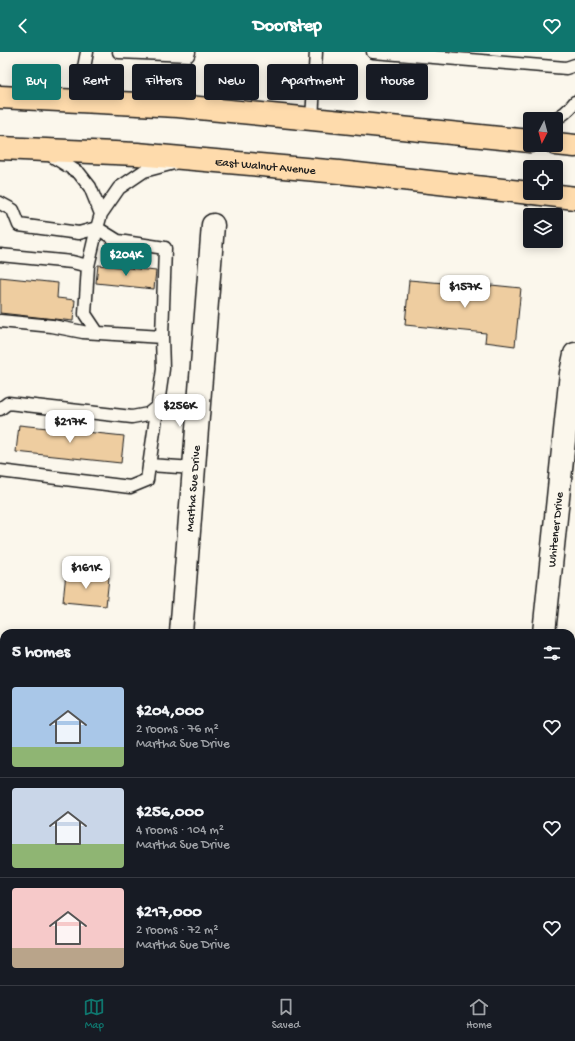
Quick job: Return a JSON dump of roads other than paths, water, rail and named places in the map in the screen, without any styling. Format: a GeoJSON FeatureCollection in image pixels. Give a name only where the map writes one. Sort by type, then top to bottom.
{"type":"FeatureCollection","features":[{"type":"Feature","properties":{"kind":"main road"},"geometry":{"type":"LineString","coordinates":[[0,97],[178,106],[523,138]]}},
{"type":"Feature","properties":{"kind":"main road"},"geometry":{"type":"LineString","coordinates":[[563,145],[575,146]]}},
{"type":"Feature","properties":{"kind":"main road","name":"East Walnut Avenue"},"geometry":{"type":"LineString","coordinates":[[0,148],[137,154],[339,172],[523,192]]}},
{"type":"Feature","properties":{"kind":"main road"},"geometry":{"type":"LineString","coordinates":[[563,197],[575,198]]}},
{"type":"Feature","properties":{"kind":"street","name":"Martha Sue Drive"},"geometry":{"type":"LineString","coordinates":[[181,629],[213,225]]}},
{"type":"Feature","properties":{"kind":"street","name":"Whitener Drive"},"geometry":{"type":"LineString","coordinates":[[544,629],[571,373],[575,354]]}},
{"type":"Feature","properties":{"kind":"lane"},"geometry":{"type":"LineString","coordinates":[[83,101],[82,78],[88,52]]}},
{"type":"Feature","properties":{"kind":"lane"},"geometry":{"type":"LineString","coordinates":[[119,52],[188,55],[188,52]]}},
{"type":"Feature","properties":{"kind":"lane"},"geometry":{"type":"LineString","coordinates":[[312,119],[316,52]]}},
{"type":"Feature","properties":{"kind":"lane"},"geometry":{"type":"LineString","coordinates":[[373,52],[566,68],[575,65]]}},
{"type":"Feature","properties":{"kind":"lane"},"geometry":{"type":"LineString","coordinates":[[563,114],[569,110],[575,102]]}},
{"type":"Feature","properties":{"kind":"lane"},"geometry":{"type":"LineString","coordinates":[[41,150],[79,173],[90,187],[100,214]]}},
{"type":"Feature","properties":{"kind":"lane"},"geometry":{"type":"LineString","coordinates":[[97,332],[85,314],[88,266],[100,214],[119,188],[144,171],[189,159]]}},
{"type":"Feature","properties":{"kind":"lane"},"geometry":{"type":"LineString","coordinates":[[0,203],[12,210],[19,225],[79,233],[97,228],[118,241],[165,248],[162,337],[163,369],[147,480],[130,486],[0,471]]}},
{"type":"Feature","properties":{"kind":"lane"},"geometry":{"type":"LineString","coordinates":[[0,256],[72,262],[88,266]]}},
{"type":"Feature","properties":{"kind":"lane"},"geometry":{"type":"LineString","coordinates":[[0,322],[52,326],[83,332],[162,337]]}},
{"type":"Feature","properties":{"kind":"lane"},"geometry":{"type":"LineString","coordinates":[[0,409],[8,403],[132,417],[148,414],[158,406]]}},
{"type":"Feature","properties":{"kind":"lane"},"geometry":{"type":"LineString","coordinates":[[149,465],[194,468]]}}]}
